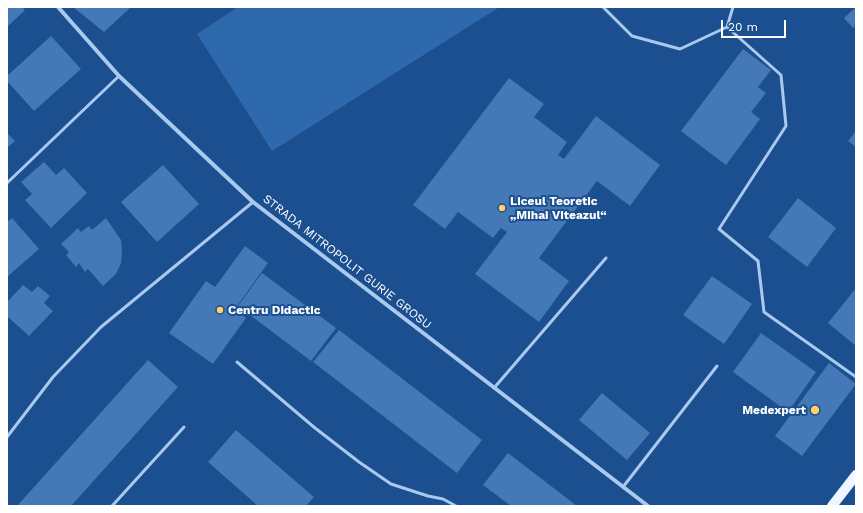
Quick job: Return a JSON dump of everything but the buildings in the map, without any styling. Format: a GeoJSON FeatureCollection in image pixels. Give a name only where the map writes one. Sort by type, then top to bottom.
{"type":"FeatureCollection","features":[{"type":"Feature","properties":{"kind":"main road"},"geometry":{"type":"LineString","coordinates":[[832,506],[856,475]]}},
{"type":"Feature","properties":{"kind":"street","name":"STRADA MITROPOLIT GURIE GROSU"},"geometry":{"type":"LineString","coordinates":[[58,7],[120,76],[253,202],[648,506]]}},
{"type":"Feature","properties":{"kind":"lane"},"geometry":{"type":"LineString","coordinates":[[603,7],[632,36],[680,49],[727,27],[733,7]]}},
{"type":"Feature","properties":{"kind":"lane"},"geometry":{"type":"LineString","coordinates":[[727,27],[781,75],[786,126],[719,230],[758,261],[764,312],[856,377]]}},
{"type":"Feature","properties":{"kind":"lane"},"geometry":{"type":"LineString","coordinates":[[7,183],[120,76]]}},
{"type":"Feature","properties":{"kind":"lane"},"geometry":{"type":"LineString","coordinates":[[7,437],[53,377],[101,327],[253,202]]}},
{"type":"Feature","properties":{"kind":"lane"},"geometry":{"type":"LineString","coordinates":[[494,388],[606,258]]}},
{"type":"Feature","properties":{"kind":"lane"},"geometry":{"type":"LineString","coordinates":[[237,362],[315,428],[358,462],[384,480],[391,484],[428,496],[443,499],[456,506]]}},
{"type":"Feature","properties":{"kind":"lane"},"geometry":{"type":"LineString","coordinates":[[623,487],[717,366]]}},
{"type":"Feature","properties":{"kind":"lane"},"geometry":{"type":"LineString","coordinates":[[112,506],[184,427]]}},
{"type":"Feature","properties":{"kind":"shaded area"},"geometry":{"type":"Polygon","coordinates":[[[238,7],[498,8],[272,151],[197,34],[238,7]]]}},
{"type":"Feature","properties":{"kind":"place","name":"Liceul Teoretic „Mihai Viteazul“"},"geometry":{"type":"Point","coordinates":[502,208]}},
{"type":"Feature","properties":{"kind":"place","name":"Centru Didactic"},"geometry":{"type":"Point","coordinates":[220,310]}},
{"type":"Feature","properties":{"kind":"place","name":"Medexpert"},"geometry":{"type":"Point","coordinates":[815,410]}}]}
